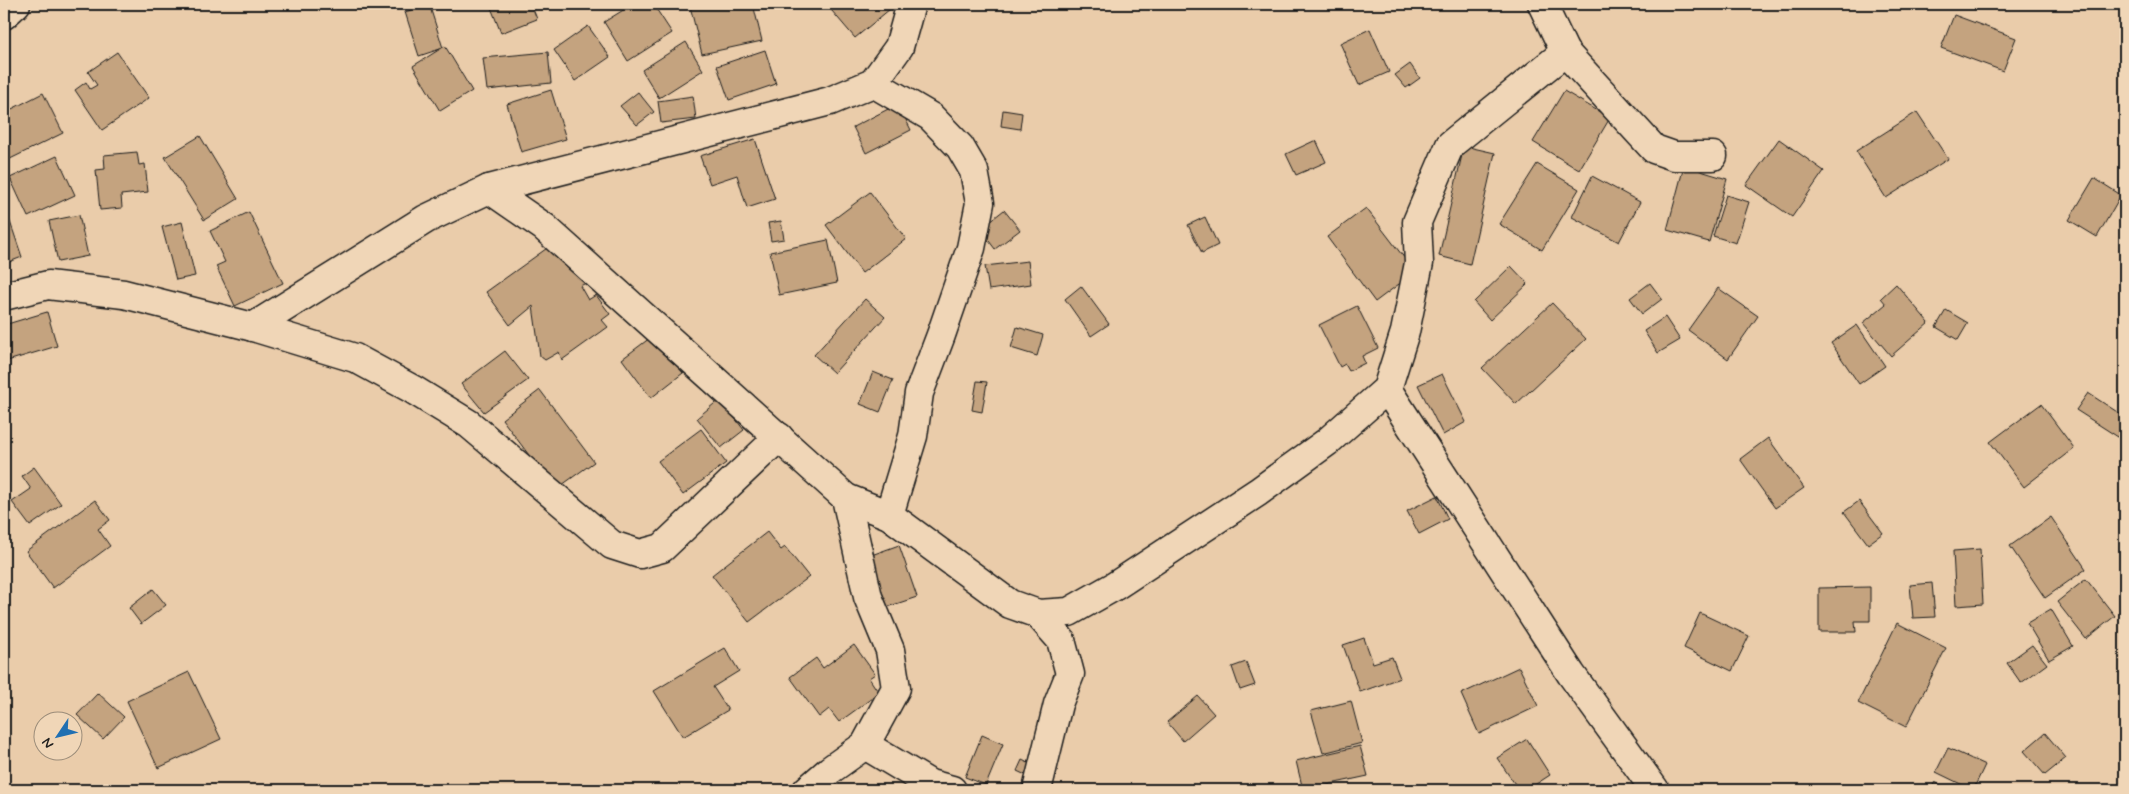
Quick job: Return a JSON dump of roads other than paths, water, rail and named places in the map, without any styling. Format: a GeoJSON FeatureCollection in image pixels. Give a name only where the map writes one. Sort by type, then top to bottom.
{"type":"FeatureCollection","features":[{"type":"Feature","properties":{"kind":"street"},"geometry":{"type":"LineString","coordinates":[[4,15],[16,4]]}},
{"type":"Feature","properties":{"kind":"street"},"geometry":{"type":"LineString","coordinates":[[253,327],[426,219],[489,189],[830,101],[873,82],[899,47],[911,4]]}},
{"type":"Feature","properties":{"kind":"street"},"geometry":{"type":"LineString","coordinates":[[1542,4],[1565,52],[1654,149],[1674,156],[1714,156]]}},
{"type":"Feature","properties":{"kind":"street"},"geometry":{"type":"LineString","coordinates":[[489,189],[544,227],[846,498],[889,514],[1010,604],[1038,614],[1069,612],[1163,556],[1258,492],[1327,442],[1387,389],[1405,332],[1419,263],[1417,222],[1450,145],[1565,52]]}},
{"type":"Feature","properties":{"kind":"street"},"geometry":{"type":"LineString","coordinates":[[873,82],[931,117],[960,147],[974,171],[980,203],[971,248],[919,393],[913,436],[889,514]]}},
{"type":"Feature","properties":{"kind":"street"},"geometry":{"type":"LineString","coordinates":[[4,296],[48,285],[124,294],[253,327],[355,358],[412,389],[469,424],[612,545],[640,554],[662,548],[779,437]]}},
{"type":"Feature","properties":{"kind":"street"},"geometry":{"type":"LineString","coordinates":[[1387,389],[1571,674],[1655,790]]}},
{"type":"Feature","properties":{"kind":"street"},"geometry":{"type":"LineString","coordinates":[[807,790],[830,770],[865,745],[896,688],[890,650],[868,597],[846,498]]}},
{"type":"Feature","properties":{"kind":"street"},"geometry":{"type":"LineString","coordinates":[[1037,790],[1058,704],[1070,674],[1061,640],[1038,614]]}},
{"type":"Feature","properties":{"kind":"street"},"geometry":{"type":"LineString","coordinates":[[865,745],[930,784],[952,790]]}}]}
